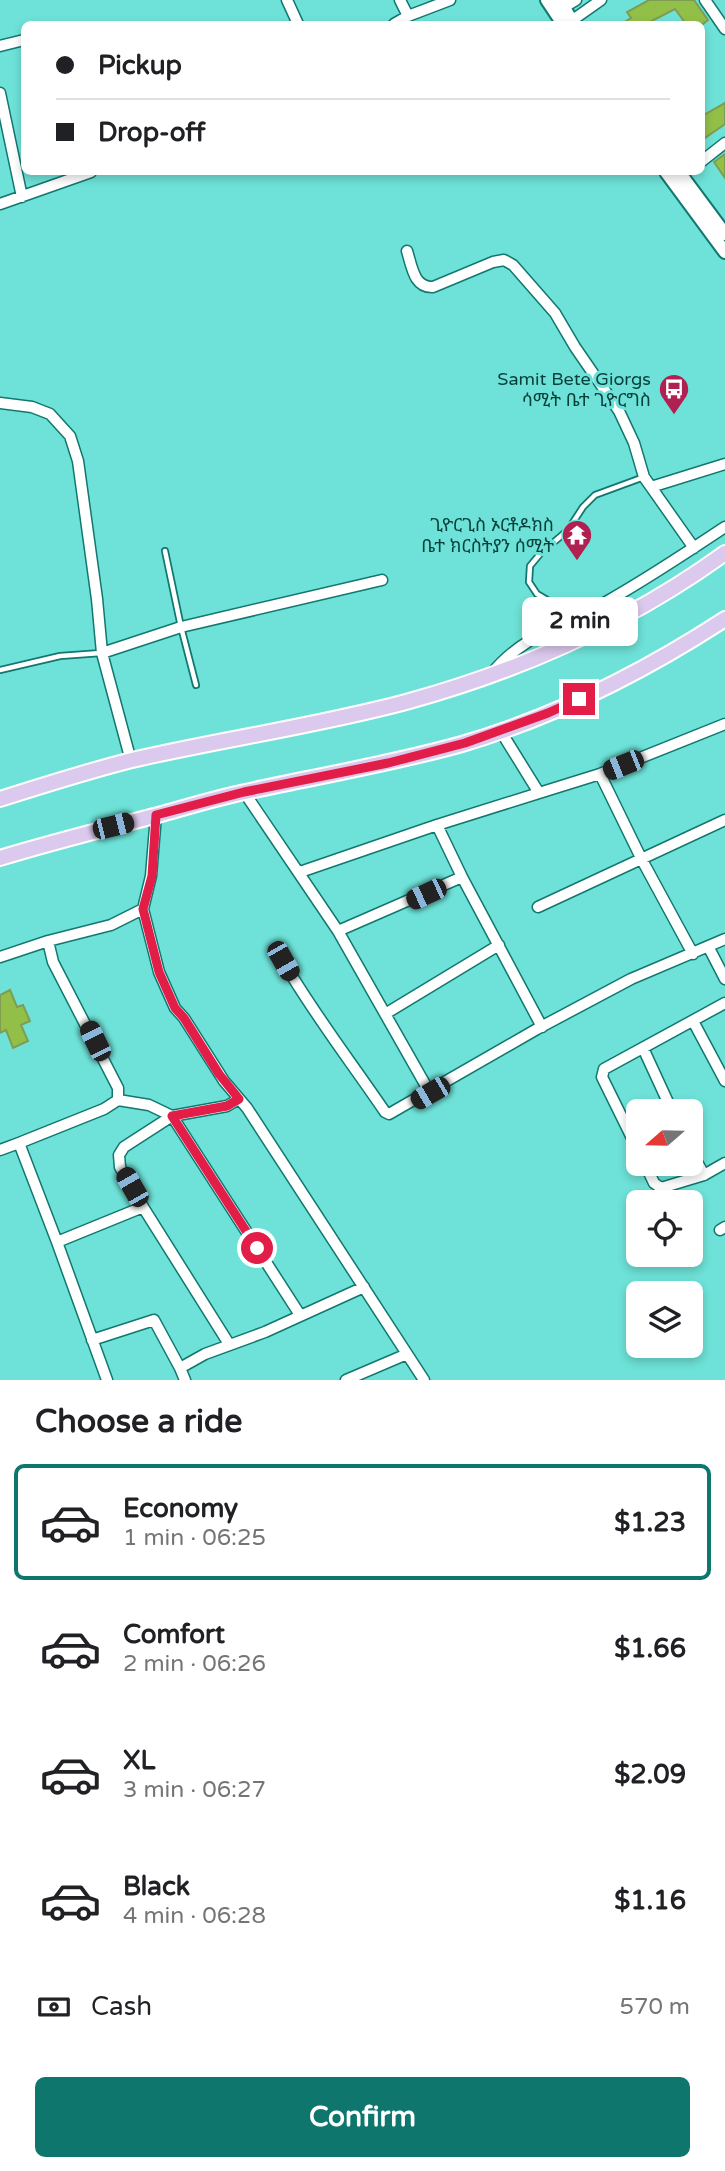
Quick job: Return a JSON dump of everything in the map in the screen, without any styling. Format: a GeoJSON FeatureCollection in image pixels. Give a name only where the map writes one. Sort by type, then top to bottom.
{"type":"FeatureCollection","features":[{"type":"Feature","properties":{"kind":"main road"},"geometry":{"type":"LineString","coordinates":[[0,799],[131,761],[405,702],[490,676],[599,630],[698,572],[725,552]]}},
{"type":"Feature","properties":{"kind":"main road"},"geometry":{"type":"LineString","coordinates":[[0,858],[244,792],[388,763],[465,743],[579,699],[664,655],[725,619]]}},
{"type":"Feature","properties":{"kind":"street"},"geometry":{"type":"LineString","coordinates":[[287,0],[297,21]]}},
{"type":"Feature","properties":{"kind":"street"},"geometry":{"type":"LineString","coordinates":[[400,0],[408,16]]}},
{"type":"Feature","properties":{"kind":"street"},"geometry":{"type":"LineString","coordinates":[[399,21],[450,0]]}},
{"type":"Feature","properties":{"kind":"street"},"geometry":{"type":"LineString","coordinates":[[547,0],[559,7],[576,0]]}},
{"type":"Feature","properties":{"kind":"street"},"geometry":{"type":"LineString","coordinates":[[573,21],[601,0]]}},
{"type":"Feature","properties":{"kind":"street"},"geometry":{"type":"LineString","coordinates":[[705,0],[725,29]]}},
{"type":"Feature","properties":{"kind":"street"},"geometry":{"type":"LineString","coordinates":[[0,46],[21,41]]}},
{"type":"Feature","properties":{"kind":"street"},"geometry":{"type":"LineString","coordinates":[[0,93],[22,197]]}},
{"type":"Feature","properties":{"kind":"street"},"geometry":{"type":"LineString","coordinates":[[705,159],[725,143]]}},
{"type":"Feature","properties":{"kind":"street"},"geometry":{"type":"LineString","coordinates":[[0,204],[83,175]]}},
{"type":"Feature","properties":{"kind":"street"},"geometry":{"type":"LineString","coordinates":[[681,175],[725,234]]}},
{"type":"Feature","properties":{"kind":"street"},"geometry":{"type":"LineString","coordinates":[[681,175],[725,252]]}},
{"type":"Feature","properties":{"kind":"street"},"geometry":{"type":"LineString","coordinates":[[407,251],[417,282],[426,287],[433,287],[493,262],[504,260],[513,265],[555,313],[619,411],[634,443],[644,477],[694,548]]}},
{"type":"Feature","properties":{"kind":"street"},"geometry":{"type":"LineString","coordinates":[[0,403],[32,407],[50,414],[70,436],[78,461],[102,653],[131,761]]}},
{"type":"Feature","properties":{"kind":"street"},"geometry":{"type":"LineString","coordinates":[[651,488],[725,464]]}},
{"type":"Feature","properties":{"kind":"street"},"geometry":{"type":"LineString","coordinates":[[490,676],[508,654],[535,637],[606,602],[725,527]]}},
{"type":"Feature","properties":{"kind":"street"},"geometry":{"type":"LineString","coordinates":[[102,653],[181,627],[382,580]]}},
{"type":"Feature","properties":{"kind":"street"},"geometry":{"type":"LineString","coordinates":[[300,872],[437,825],[600,774],[725,724]]}},
{"type":"Feature","properties":{"kind":"street"},"geometry":{"type":"LineString","coordinates":[[500,730],[539,793]]}},
{"type":"Feature","properties":{"kind":"street"},"geometry":{"type":"LineString","coordinates":[[600,774],[642,860],[693,954]]}},
{"type":"Feature","properties":{"kind":"street"},"geometry":{"type":"LineString","coordinates":[[244,792],[338,931],[430,1093]]}},
{"type":"Feature","properties":{"kind":"street"},"geometry":{"type":"LineString","coordinates":[[156,815],[152,876],[143,909],[159,972],[175,1008],[219,1074],[254,1119],[424,1380]]}},
{"type":"Feature","properties":{"kind":"street"},"geometry":{"type":"LineString","coordinates":[[538,907],[725,820]]}},
{"type":"Feature","properties":{"kind":"street"},"geometry":{"type":"LineString","coordinates":[[437,825],[542,1027]]}},
{"type":"Feature","properties":{"kind":"street"},"geometry":{"type":"LineString","coordinates":[[338,931],[462,877]]}},
{"type":"Feature","properties":{"kind":"street"},"geometry":{"type":"LineString","coordinates":[[0,957],[111,925],[143,909]]}},
{"type":"Feature","properties":{"kind":"street"},"geometry":{"type":"LineString","coordinates":[[283,961],[304,996],[385,1112],[394,1113],[631,979],[725,939]]}},
{"type":"Feature","properties":{"kind":"street"},"geometry":{"type":"LineString","coordinates":[[48,941],[53,962],[118,1088],[118,1100]]}},
{"type":"Feature","properties":{"kind":"street"},"geometry":{"type":"LineString","coordinates":[[385,1014],[499,945]]}},
{"type":"Feature","properties":{"kind":"street"},"geometry":{"type":"LineString","coordinates":[[709,948],[725,979]]}},
{"type":"Feature","properties":{"kind":"street"},"geometry":{"type":"LineString","coordinates":[[626,1124],[602,1073],[604,1069],[725,1003]]}},
{"type":"Feature","properties":{"kind":"street"},"geometry":{"type":"LineString","coordinates":[[693,1021],[725,1081]]}},
{"type":"Feature","properties":{"kind":"street"},"geometry":{"type":"LineString","coordinates":[[643,1048],[666,1099]]}},
{"type":"Feature","properties":{"kind":"street"},"geometry":{"type":"LineString","coordinates":[[229,1344],[143,1207],[120,1167],[119,1155],[124,1147],[172,1116],[227,1106],[239,1099]]}},
{"type":"Feature","properties":{"kind":"street"},"geometry":{"type":"LineString","coordinates":[[0,1150],[104,1109],[118,1100],[149,1105],[172,1116],[300,1315]]}},
{"type":"Feature","properties":{"kind":"street"},"geometry":{"type":"LineString","coordinates":[[19,1143],[107,1380]]}},
{"type":"Feature","properties":{"kind":"street"},"geometry":{"type":"LineString","coordinates":[[704,1175],[725,1163]]}},
{"type":"Feature","properties":{"kind":"street"},"geometry":{"type":"LineString","coordinates":[[651,1176],[654,1183],[662,1188],[701,1176]]}},
{"type":"Feature","properties":{"kind":"street"},"geometry":{"type":"LineString","coordinates":[[57,1242],[143,1207]]}},
{"type":"Feature","properties":{"kind":"street"},"geometry":{"type":"LineString","coordinates":[[180,1368],[229,1344],[265,1332],[364,1287]]}},
{"type":"Feature","properties":{"kind":"street"},"geometry":{"type":"LineString","coordinates":[[92,1340],[154,1320],[158,1323],[185,1380]]}},
{"type":"Feature","properties":{"kind":"street"},"geometry":{"type":"LineString","coordinates":[[346,1380],[407,1354]]}},
{"type":"Feature","properties":{"kind":"lane"},"geometry":{"type":"LineString","coordinates":[[566,622],[559,607],[537,594],[529,582],[530,566],[568,530],[583,507],[595,495],[644,477]]}},
{"type":"Feature","properties":{"kind":"lane"},"geometry":{"type":"LineString","coordinates":[[165,551],[196,685]]}},
{"type":"Feature","properties":{"kind":"lane"},"geometry":{"type":"LineString","coordinates":[[0,670],[60,656],[102,653]]}},
{"type":"Feature","properties":{"kind":"building"},"geometry":{"type":"Polygon","coordinates":[[[649,0],[694,0],[708,20],[705,22],[684,21],[675,9],[652,21],[626,21],[631,18],[627,12],[649,0]]]}},
{"type":"Feature","properties":{"kind":"building"},"geometry":{"type":"Polygon","coordinates":[[[725,103],[725,124],[705,138],[705,114],[725,103]]]}},
{"type":"Feature","properties":{"kind":"building"},"geometry":{"type":"Polygon","coordinates":[[[725,154],[725,178],[714,162],[725,154]]]}},
{"type":"Feature","properties":{"kind":"building"},"geometry":{"type":"Polygon","coordinates":[[[10,990],[17,1007],[23,1005],[30,1021],[21,1025],[28,1041],[13,1048],[6,1030],[0,1033],[0,995],[10,990]]]}},
{"type":"Feature","properties":{"kind":"place","name":"Samit Bete Giorgs ሳሚት ቤተ ጊዮርግስ"},"geometry":{"type":"Point","coordinates":[674,416]}},
{"type":"Feature","properties":{"kind":"place","name":"ጊዮርጊስ ኦርቶዶክስ ቤተ ክርስትያን ሰሚት"},"geometry":{"type":"Point","coordinates":[577,562]}},
{"type":"Feature","properties":{"kind":"route"},"geometry":{"type":"LineString","coordinates":[[257,1248],[172,1116],[227,1106],[239,1099],[175,1008],[159,972],[143,909],[152,876],[156,815],[244,792],[388,763],[465,743],[579,699]]}}]}
